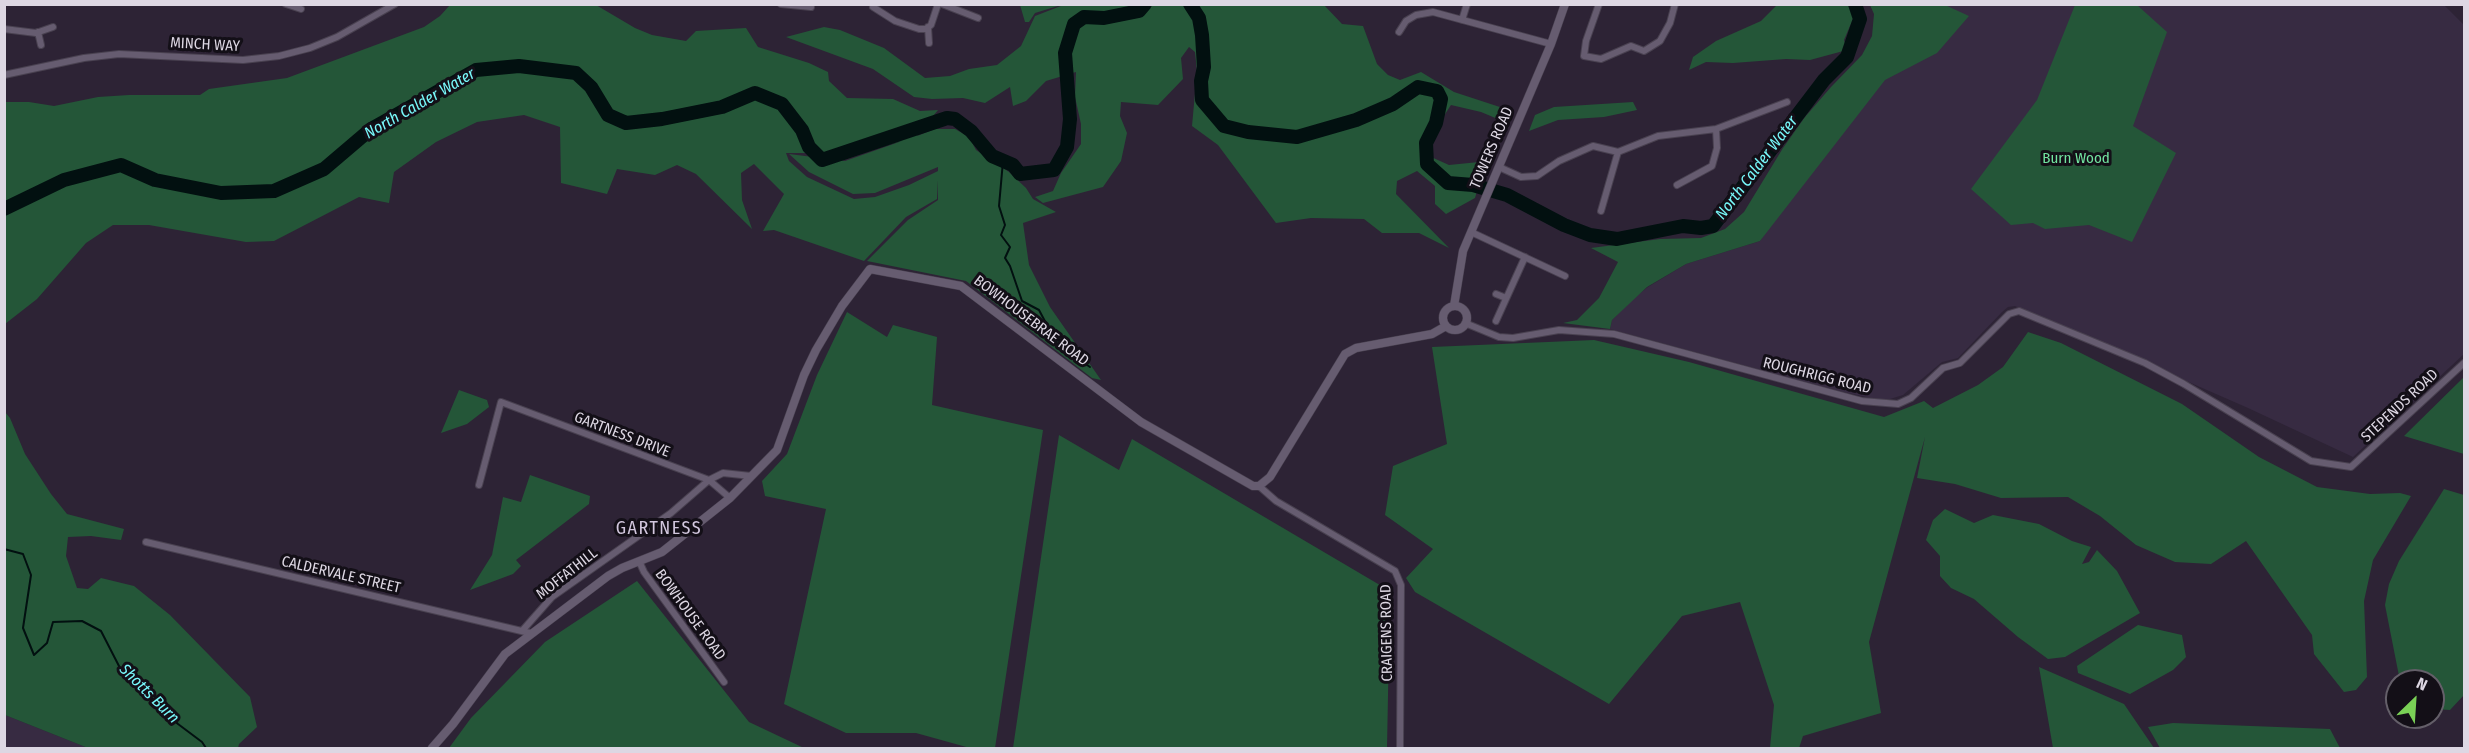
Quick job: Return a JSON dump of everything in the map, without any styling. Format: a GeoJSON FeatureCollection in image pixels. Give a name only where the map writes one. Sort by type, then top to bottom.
{"type":"FeatureCollection","features":[{"type":"Feature","properties":{"kind":"street"},"geometry":{"type":"LineString","coordinates":[[286,4],[301,9]]}},
{"type":"Feature","properties":{"kind":"street","name":"MINCH WAY"},"geometry":{"type":"LineString","coordinates":[[4,75],[84,58],[119,54],[243,60],[279,56],[310,48],[337,37],[395,4]]}},
{"type":"Feature","properties":{"kind":"street"},"geometry":{"type":"LineString","coordinates":[[781,4],[811,7]]}},
{"type":"Feature","properties":{"kind":"street"},"geometry":{"type":"LineString","coordinates":[[929,43],[928,27],[940,4],[978,18]]}},
{"type":"Feature","properties":{"kind":"street"},"geometry":{"type":"LineString","coordinates":[[966,14],[970,4]]}},
{"type":"Feature","properties":{"kind":"street"},"geometry":{"type":"LineString","coordinates":[[1424,4],[1425,12]]}},
{"type":"Feature","properties":{"kind":"street"},"geometry":{"type":"LineString","coordinates":[[1462,20],[1467,4]]}},
{"type":"Feature","properties":{"kind":"street","name":"TOWERS ROAD"},"geometry":{"type":"LineString","coordinates":[[1454,306],[1463,251],[1551,44],[1565,4]]}},
{"type":"Feature","properties":{"kind":"street"},"geometry":{"type":"LineString","coordinates":[[1599,4],[1586,40],[1584,56],[1601,59],[1631,46],[1644,51],[1660,41],[1670,23],[1675,4]]}},
{"type":"Feature","properties":{"kind":"street"},"geometry":{"type":"LineString","coordinates":[[873,7],[895,21],[919,28],[928,27]]}},
{"type":"Feature","properties":{"kind":"street"},"geometry":{"type":"LineString","coordinates":[[1399,32],[1406,21],[1425,12],[1443,14],[1551,44]]}},
{"type":"Feature","properties":{"kind":"street"},"geometry":{"type":"LineString","coordinates":[[4,29],[38,32],[53,27]]}},
{"type":"Feature","properties":{"kind":"street"},"geometry":{"type":"LineString","coordinates":[[38,32],[41,45]]}},
{"type":"Feature","properties":{"kind":"street"},"geometry":{"type":"LineString","coordinates":[[1499,167],[1521,177],[1536,176],[1558,161],[1593,146],[1618,152],[1658,136],[1716,129],[1787,102]]}},
{"type":"Feature","properties":{"kind":"street"},"geometry":{"type":"LineString","coordinates":[[1677,185],[1712,166],[1717,148],[1716,129]]}},
{"type":"Feature","properties":{"kind":"street"},"geometry":{"type":"LineString","coordinates":[[1601,211],[1618,152]]}},
{"type":"Feature","properties":{"kind":"street"},"geometry":{"type":"LineString","coordinates":[[1471,232],[1565,276]]}},
{"type":"Feature","properties":{"kind":"street"},"geometry":{"type":"LineString","coordinates":[[1496,321],[1525,257]]}},
{"type":"Feature","properties":{"kind":"street","name":"BOWHOUSEBRAE ROAD"},"geometry":{"type":"LineString","coordinates":[[432,748],[453,724],[505,654],[526,632],[621,568],[662,552],[730,498],[777,450],[804,375],[816,350],[867,271],[874,269],[962,286],[1141,422],[1245,484],[1259,486]]}},
{"type":"Feature","properties":{"kind":"street"},"geometry":{"type":"LineString","coordinates":[[1496,294],[1506,298]]}},
{"type":"Feature","properties":{"kind":"street"},"geometry":{"type":"LineString","coordinates":[[1259,486],[1270,477],[1345,354],[1356,348],[1432,334],[1446,326],[1456,329],[1466,323],[1465,311],[1454,306],[1448,309],[1444,315],[1446,326]]}},
{"type":"Feature","properties":{"kind":"street","name":"ROUGHRIGG ROAD"},"geometry":{"type":"LineString","coordinates":[[1466,323],[1500,337],[1513,338],[1559,330],[1614,334],[1862,401],[1898,405],[1911,398],[1943,368],[1960,363],[2009,314],[2019,311],[2145,363],[2311,461],[2351,467]]}},
{"type":"Feature","properties":{"kind":"street","name":"STEPENDS ROAD"},"geometry":{"type":"LineString","coordinates":[[2351,467],[2464,363]]}},
{"type":"Feature","properties":{"kind":"street","name":"GARTNESS DRIVE"},"geometry":{"type":"LineString","coordinates":[[479,485],[501,402],[709,480],[730,498]]}},
{"type":"Feature","properties":{"kind":"street","name":"MOFFATHILL"},"geometry":{"type":"LineString","coordinates":[[526,632],[552,597],[670,513],[709,480],[723,472],[751,476]]}},
{"type":"Feature","properties":{"kind":"street","name":"CRAIGENS ROAD"},"geometry":{"type":"LineString","coordinates":[[1259,486],[1276,501],[1395,571],[1401,585],[1400,748]]}},
{"type":"Feature","properties":{"kind":"street","name":"CALDERVALE STREET"},"geometry":{"type":"LineString","coordinates":[[146,542],[526,632]]}},
{"type":"Feature","properties":{"kind":"street","name":"BOWHOUSE ROAD"},"geometry":{"type":"LineString","coordinates":[[639,561],[644,572],[724,682]]}},
{"type":"Feature","properties":{"kind":"shaded area"},"geometry":{"type":"Polygon","coordinates":[[[2443,4],[2464,25],[2464,354],[2353,457],[2248,408],[2015,306],[2008,307],[2002,312],[1958,358],[1942,362],[1903,395],[1890,399],[1876,399],[1843,392],[1610,329],[1612,320],[1634,298],[1686,264],[1760,241],[1908,5],[2443,4]]]}},
{"type":"Feature","properties":{"kind":"shaded area"},"geometry":{"type":"Polygon","coordinates":[[[5,715],[88,748],[5,748],[5,715]]]}},
{"type":"Feature","properties":{"kind":"green space"},"geometry":{"type":"Polygon","coordinates":[[[1020,4],[1061,5],[1035,13],[1029,22],[1025,22],[1020,4]]]}},
{"type":"Feature","properties":{"kind":"green space"},"geometry":{"type":"Polygon","coordinates":[[[1066,4],[1324,5],[1342,24],[1363,26],[1377,64],[1388,75],[1400,80],[1421,72],[1454,92],[1509,110],[1505,122],[1481,112],[1451,105],[1420,152],[1449,165],[1489,161],[1482,174],[1475,198],[1446,214],[1435,204],[1435,186],[1417,171],[1397,181],[1396,194],[1449,248],[1419,233],[1382,233],[1364,219],[1311,218],[1276,223],[1218,145],[1192,126],[1197,71],[1195,52],[1189,47],[1181,58],[1183,79],[1158,105],[1121,102],[1120,116],[1127,133],[1121,161],[1103,187],[1043,203],[1035,197],[1053,191],[1061,173],[1081,144],[1081,124],[1075,97],[1076,72],[1046,81],[1026,101],[1013,106],[1010,87],[985,103],[963,98],[914,97],[873,69],[786,37],[824,27],[840,30],[884,48],[925,78],[950,76],[969,69],[997,65],[1021,46],[1035,16],[1066,4]]]}},
{"type":"Feature","properties":{"kind":"green space"},"geometry":{"type":"Polygon","coordinates":[[[450,5],[596,5],[635,28],[652,35],[686,41],[696,31],[746,28],[758,47],[809,63],[828,72],[829,81],[847,98],[893,99],[920,111],[938,110],[917,136],[935,129],[955,129],[969,137],[976,150],[1009,172],[1026,188],[1033,199],[1056,212],[1023,223],[1029,265],[1050,307],[1101,380],[1092,378],[966,281],[867,261],[908,220],[938,200],[938,180],[937,199],[906,217],[864,261],[774,230],[763,231],[784,194],[754,164],[741,173],[742,200],[752,229],[696,174],[677,165],[655,175],[617,169],[607,194],[561,183],[560,127],[524,115],[477,122],[436,142],[394,172],[389,203],[359,197],[274,241],[246,242],[149,225],[113,225],[86,243],[37,299],[5,324],[5,102],[29,102],[54,106],[98,97],[200,95],[209,89],[287,78],[424,27],[440,16],[450,5]],[[902,141],[840,158],[806,153],[786,153],[789,161],[807,177],[854,199],[875,197],[909,185],[938,171],[938,167],[875,193],[853,194],[809,172],[789,154],[845,161],[902,141]]]}},
{"type":"Feature","properties":{"kind":"green space"},"geometry":{"type":"Polygon","coordinates":[[[1777,5],[1851,5],[1855,14],[1844,40],[1847,50],[1810,60],[1706,62],[1689,70],[1693,57],[1716,41],[1761,21],[1777,5]]]}},
{"type":"Feature","properties":{"kind":"green space"},"geometry":{"type":"Polygon","coordinates":[[[1870,5],[1945,5],[1969,16],[1937,53],[1885,80],[1760,241],[1686,264],[1647,287],[1612,320],[1610,329],[1563,323],[1577,320],[1599,298],[1618,262],[1591,248],[1660,239],[1701,238],[1725,229],[1744,212],[1805,117],[1862,55],[1872,36],[1874,14],[1870,5]]]}},
{"type":"Feature","properties":{"kind":"green space","name":"Burn Wood"},"geometry":{"type":"Polygon","coordinates":[[[2075,5],[2137,5],[2167,32],[2133,126],[2176,153],[2132,242],[2089,225],[2045,229],[2033,223],[2011,225],[1971,189],[2037,100],[2075,5]]]}},
{"type":"Feature","properties":{"kind":"green space"},"geometry":{"type":"Polygon","coordinates":[[[1633,102],[1637,110],[1604,117],[1558,120],[1529,131],[1535,115],[1554,107],[1633,102]]]}},
{"type":"Feature","properties":{"kind":"green space"},"geometry":{"type":"Polygon","coordinates":[[[847,312],[887,337],[893,325],[937,337],[932,405],[1043,430],[995,748],[970,748],[916,733],[846,733],[784,704],[826,509],[765,496],[762,481],[787,454],[817,375],[847,312]]]}},
{"type":"Feature","properties":{"kind":"green space"},"geometry":{"type":"Polygon","coordinates":[[[2028,332],[2061,343],[2182,404],[2259,457],[2317,487],[2370,494],[2400,493],[2411,496],[2373,560],[2364,601],[2367,677],[2356,690],[2344,692],[2314,654],[2312,635],[2246,541],[2211,564],[2175,562],[2136,545],[2100,516],[2068,497],[2001,498],[1955,484],[1917,478],[1925,437],[1869,642],[1881,713],[1803,736],[1799,748],[1770,748],[1774,705],[1740,602],[1682,616],[1609,704],[1415,592],[1406,578],[1433,549],[1385,515],[1393,466],[1447,444],[1432,347],[1594,340],[1689,362],[1884,417],[1924,401],[1933,408],[1978,385],[2003,367],[2028,332]]]}},
{"type":"Feature","properties":{"kind":"green space"},"geometry":{"type":"Polygon","coordinates":[[[2464,377],[2464,454],[2404,436],[2464,377]]]}},
{"type":"Feature","properties":{"kind":"green space"},"geometry":{"type":"Polygon","coordinates":[[[459,390],[487,400],[489,407],[467,424],[441,433],[459,390]]]}},
{"type":"Feature","properties":{"kind":"green space"},"geometry":{"type":"Polygon","coordinates":[[[5,412],[10,418],[25,454],[67,514],[124,529],[121,540],[91,536],[68,537],[66,556],[77,588],[88,589],[101,578],[134,586],[170,615],[250,697],[257,727],[239,744],[238,748],[88,748],[5,715],[5,412]]]}},
{"type":"Feature","properties":{"kind":"green space"},"geometry":{"type":"Polygon","coordinates":[[[1059,435],[1119,470],[1132,439],[1390,591],[1387,748],[1013,748],[1059,435]]]}},
{"type":"Feature","properties":{"kind":"green space"},"geometry":{"type":"Polygon","coordinates":[[[530,475],[590,496],[589,504],[516,560],[521,566],[513,574],[470,590],[492,555],[503,497],[521,502],[530,475]]]}},
{"type":"Feature","properties":{"kind":"green space"},"geometry":{"type":"Polygon","coordinates":[[[2444,489],[2464,495],[2464,695],[2450,710],[2445,710],[2445,669],[2398,669],[2385,605],[2389,584],[2399,561],[2444,489]]]}},
{"type":"Feature","properties":{"kind":"green space"},"geometry":{"type":"Polygon","coordinates":[[[1945,509],[1974,523],[1993,515],[2039,524],[2072,541],[2091,547],[2082,564],[2089,562],[2097,550],[2117,571],[2140,613],[2065,657],[2048,659],[2018,637],[1974,599],[1951,588],[1940,576],[1940,556],[1926,540],[1933,520],[1945,509]]]}},
{"type":"Feature","properties":{"kind":"green space"},"geometry":{"type":"Polygon","coordinates":[[[637,581],[749,722],[804,748],[449,748],[471,718],[545,642],[637,581]]]}},
{"type":"Feature","properties":{"kind":"green space"},"geometry":{"type":"Polygon","coordinates":[[[2138,625],[2182,635],[2186,657],[2173,670],[2130,694],[2078,673],[2077,666],[2138,625]]]}},
{"type":"Feature","properties":{"kind":"green space"},"geometry":{"type":"Polygon","coordinates":[[[2039,667],[2124,704],[2154,748],[2053,748],[2039,667]]]}},
{"type":"Feature","properties":{"kind":"green space"},"geometry":{"type":"Polygon","coordinates":[[[2173,723],[2330,729],[2340,748],[2160,748],[2148,727],[2173,723]]]}},
{"type":"Feature","properties":{"kind":"waterway","name":"North Calder Water"},"geometry":{"type":"LineString","coordinates":[[4,209],[64,180],[121,165],[155,180],[221,193],[274,191],[324,169],[371,129],[476,70],[519,66],[576,73],[591,87],[608,115],[626,123],[662,119],[722,107],[755,93],[782,104],[802,130],[809,147],[822,160],[947,118],[955,119],[971,131],[992,156],[1013,165],[1020,174],[1054,170],[1067,147],[1070,119],[1065,53],[1074,24],[1084,17],[1104,18],[1139,11],[1145,4]]}},
{"type":"Feature","properties":{"kind":"waterway","name":"North Calder Water"},"geometry":{"type":"LineString","coordinates":[[1190,4],[1199,18],[1202,35],[1204,67],[1201,81],[1202,100],[1224,126],[1248,132],[1297,137],[1356,120],[1393,104],[1418,87],[1437,91],[1441,99],[1436,123],[1426,143],[1427,164],[1448,183],[1473,185],[1507,195],[1564,225],[1590,235],[1617,239],[1683,226],[1701,228],[1713,226],[1824,80],[1847,57],[1860,19],[1855,4]]}},
{"type":"Feature","properties":{"kind":"waterway"},"geometry":{"type":"LineString","coordinates":[[1003,161],[999,206],[1005,225],[1001,235],[1010,247],[1005,258],[1022,301],[1039,310],[1048,327],[1071,354],[1090,367]]}},
{"type":"Feature","properties":{"kind":"waterway","name":"Shotts Burn"},"geometry":{"type":"LineString","coordinates":[[4,549],[23,554],[31,575],[23,628],[34,655],[47,643],[53,622],[82,621],[101,631],[120,668],[206,748]]}},
{"type":"Feature","properties":{"kind":"district","name":"GARTNESS"},"geometry":{"type":"Point","coordinates":[659,529]}}]}
